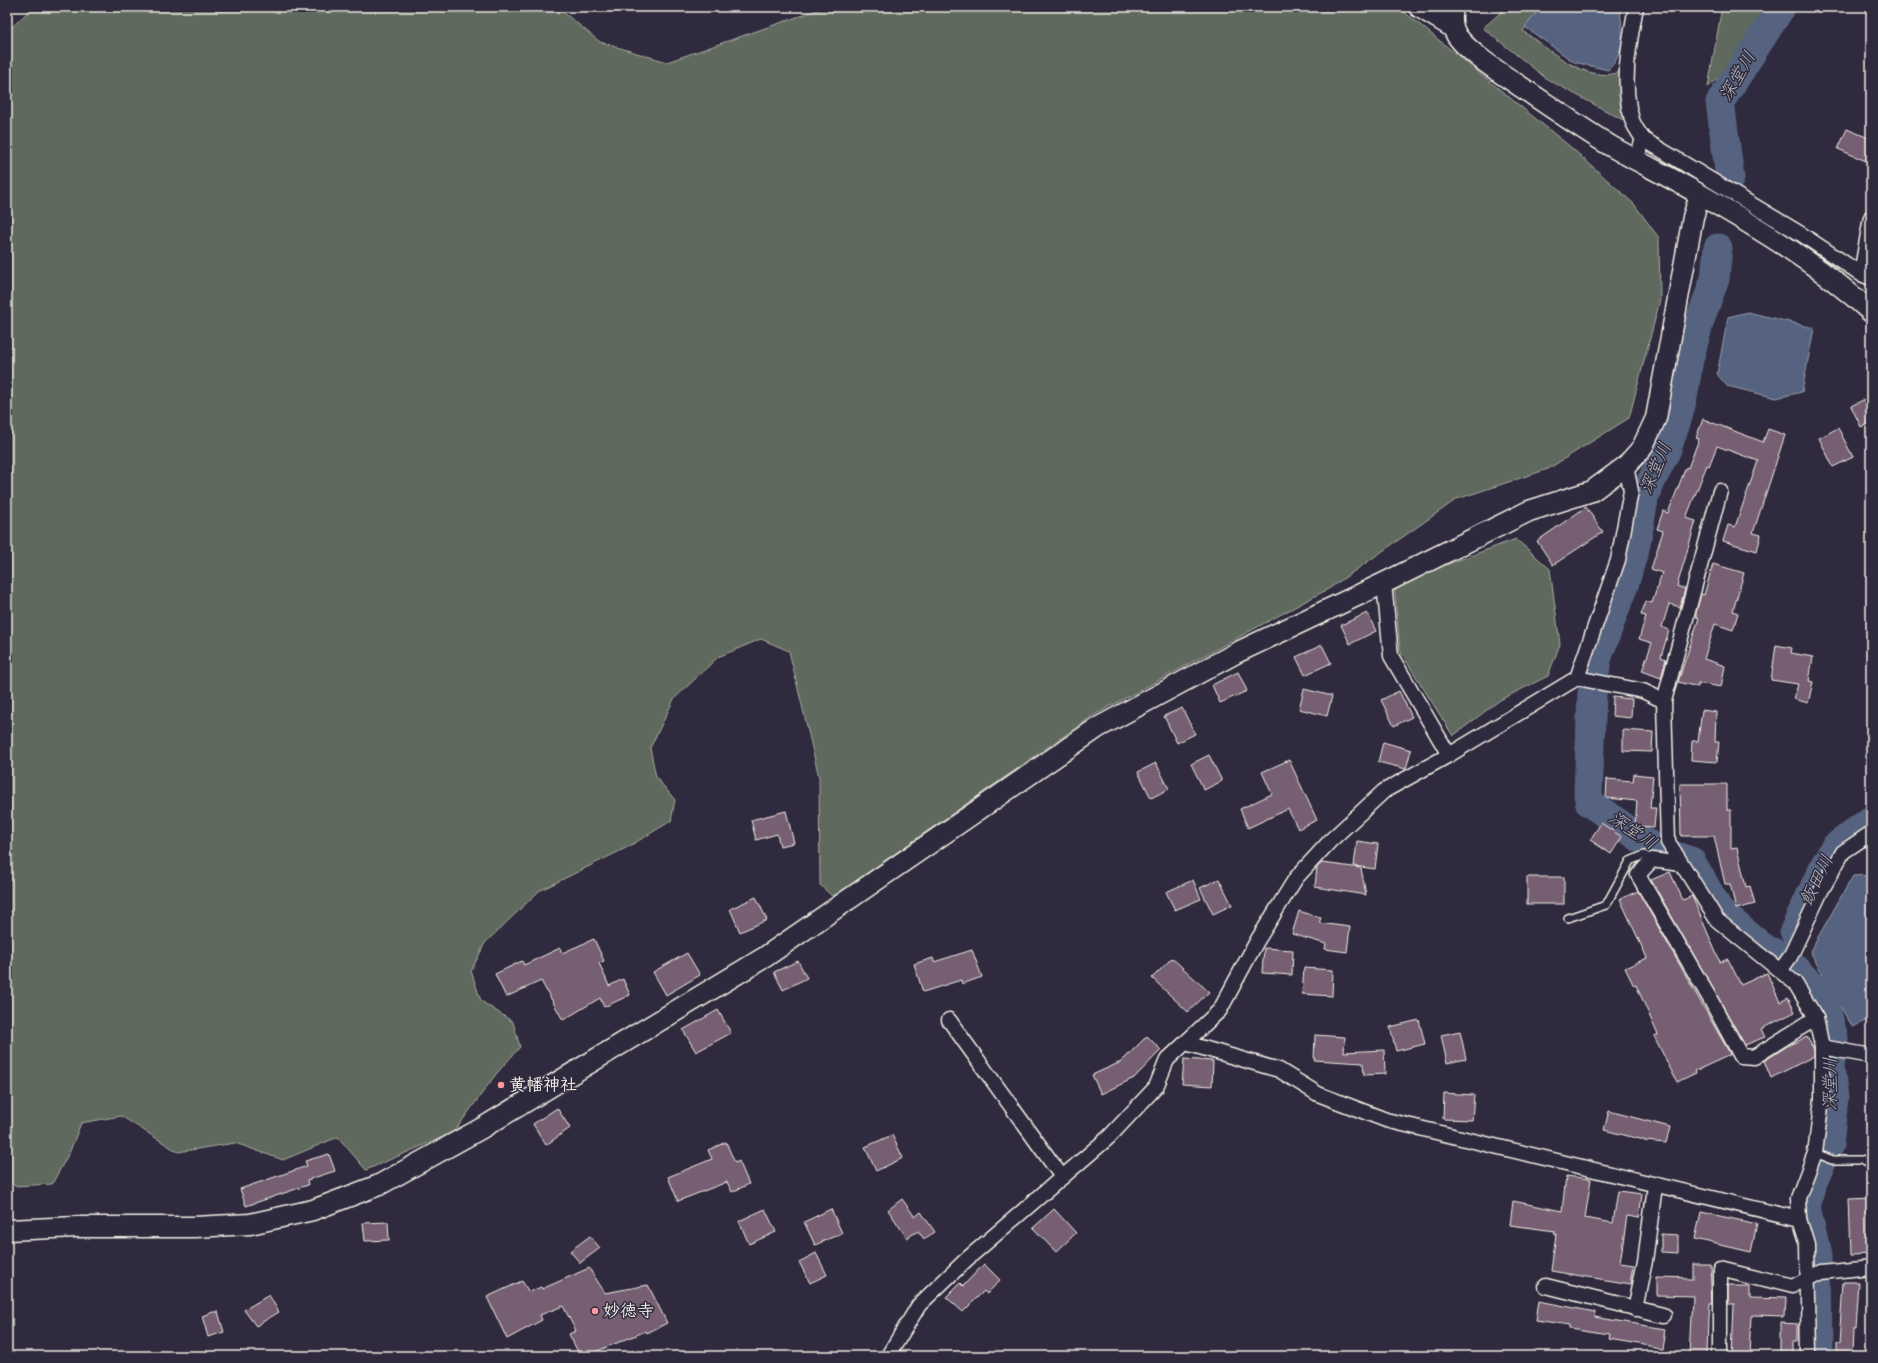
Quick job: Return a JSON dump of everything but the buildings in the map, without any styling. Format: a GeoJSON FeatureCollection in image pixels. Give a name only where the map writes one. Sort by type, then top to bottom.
{"type":"FeatureCollection","features":[{"type":"Feature","properties":{"kind":"street"},"geometry":{"type":"LineString","coordinates":[[1419,7],[1452,27],[1464,45],[1503,74],[1603,141],[1700,195],[1795,253],[1847,291],[1871,312]]}},
{"type":"Feature","properties":{"kind":"street"},"geometry":{"type":"LineString","coordinates":[[1452,27],[1452,14],[1454,7]]}},
{"type":"Feature","properties":{"kind":"street"},"geometry":{"type":"LineString","coordinates":[[1636,7],[1627,57],[1626,92],[1633,121],[1643,139],[1801,234],[1866,276],[1871,217]]}},
{"type":"Feature","properties":{"kind":"street"},"geometry":{"type":"LineString","coordinates":[[1636,160],[1643,139]]}},
{"type":"Feature","properties":{"kind":"street"},"geometry":{"type":"LineString","coordinates":[[7,1230],[77,1227],[195,1227],[250,1224],[312,1210],[379,1185],[482,1128],[766,957],[1097,728],[1238,652],[1384,583],[1530,511],[1592,491],[1626,466],[1642,448],[1656,418],[1693,217],[1700,195]]}},
{"type":"Feature","properties":{"kind":"street"},"geometry":{"type":"LineString","coordinates":[[888,1356],[919,1305],[967,1259],[1109,1137],[1156,1087],[1167,1060],[1220,1010],[1257,941],[1296,878],[1330,840],[1384,791],[1449,755],[1578,678],[1618,560],[1631,491],[1626,466]]}},
{"type":"Feature","properties":{"kind":"street"},"geometry":{"type":"LineString","coordinates":[[1720,491],[1664,700],[1668,842],[1717,920],[1785,965],[1816,1018],[1822,1047],[1822,1099],[1815,1152],[1798,1198],[1799,1219],[1807,1245],[1806,1278],[1809,1356]]}},
{"type":"Feature","properties":{"kind":"street"},"geometry":{"type":"LineString","coordinates":[[1384,583],[1391,656],[1449,755]]}},
{"type":"Feature","properties":{"kind":"street"},"geometry":{"type":"LineString","coordinates":[[1578,678],[1643,691],[1664,700]]}},
{"type":"Feature","properties":{"kind":"street"},"geometry":{"type":"LineString","coordinates":[[1785,965],[1821,891],[1843,852],[1871,833]]}},
{"type":"Feature","properties":{"kind":"street"},"geometry":{"type":"LineString","coordinates":[[1681,864],[1652,860],[1638,875],[1709,997],[1741,1056],[1754,1057],[1816,1018]]}},
{"type":"Feature","properties":{"kind":"street"},"geometry":{"type":"LineString","coordinates":[[949,1020],[1062,1177]]}},
{"type":"Feature","properties":{"kind":"street"},"geometry":{"type":"LineString","coordinates":[[1186,1043],[1280,1070],[1318,1094],[1386,1120],[1655,1186],[1799,1219]]}},
{"type":"Feature","properties":{"kind":"street"},"geometry":{"type":"LineString","coordinates":[[1822,1047],[1871,1056]]}},
{"type":"Feature","properties":{"kind":"street"},"geometry":{"type":"LineString","coordinates":[[1635,1309],[1645,1261],[1655,1186]]}},
{"type":"Feature","properties":{"kind":"street"},"geometry":{"type":"LineString","coordinates":[[1720,1356],[1720,1269],[1792,1286],[1806,1278],[1822,1272],[1871,1267]]}},
{"type":"Feature","properties":{"kind":"street"},"geometry":{"type":"LineString","coordinates":[[1546,1286],[1663,1315]]}},
{"type":"Feature","properties":{"kind":"lane"},"geometry":{"type":"LineString","coordinates":[[1568,918],[1606,905],[1630,861],[1644,855],[1652,860]]}},
{"type":"Feature","properties":{"kind":"lane"},"geometry":{"type":"LineString","coordinates":[[1815,1152],[1833,1160],[1861,1160],[1871,1166]]}},
{"type":"Feature","properties":{"kind":"green space"},"geometry":{"type":"Polygon","coordinates":[[[33,7],[557,7],[600,42],[667,62],[826,7],[1398,7],[1573,149],[1634,204],[1659,238],[1660,300],[1629,418],[1548,469],[1457,499],[1330,588],[1094,715],[833,897],[820,885],[819,777],[789,651],[761,639],[718,657],[674,699],[650,748],[656,777],[675,800],[671,821],[628,847],[539,891],[485,943],[471,971],[481,1001],[513,1022],[520,1047],[496,1074],[454,1132],[366,1170],[338,1137],[283,1160],[235,1143],[178,1152],[121,1116],[81,1123],[70,1151],[52,1184],[15,1186],[7,1180],[7,32],[33,7]]]}},
{"type":"Feature","properties":{"kind":"green space"},"geometry":{"type":"Polygon","coordinates":[[[1507,7],[1541,7],[1523,31],[1570,64],[1596,74],[1609,74],[1622,71],[1636,127],[1547,79],[1483,28],[1507,7]]]}},
{"type":"Feature","properties":{"kind":"green space"},"geometry":{"type":"Polygon","coordinates":[[[1722,7],[1773,7],[1755,48],[1708,87],[1722,7]]]}},
{"type":"Feature","properties":{"kind":"green space"},"geometry":{"type":"Polygon","coordinates":[[[1516,539],[1550,569],[1560,644],[1548,676],[1500,700],[1453,736],[1400,651],[1394,584],[1516,539]]]}},
{"type":"Feature","properties":{"kind":"water"},"geometry":{"type":"Polygon","coordinates":[[[1593,6],[1620,10],[1622,42],[1614,64],[1608,70],[1574,62],[1525,27],[1541,7],[1562,7],[1566,12],[1593,6]]]}},
{"type":"Feature","properties":{"kind":"water"},"geometry":{"type":"Polygon","coordinates":[[[1748,312],[1814,328],[1802,392],[1776,398],[1727,386],[1717,374],[1728,317],[1748,312]]]}},
{"type":"Feature","properties":{"kind":"water"},"geometry":{"type":"Polygon","coordinates":[[[1871,875],[1871,1018],[1853,1027],[1837,1002],[1810,951],[1853,876],[1871,875]]]}},
{"type":"Feature","properties":{"kind":"waterway","name":"深堂川"},"geometry":{"type":"LineString","coordinates":[[1730,178],[1720,102],[1780,9],[1778,7]]}},
{"type":"Feature","properties":{"kind":"waterway","name":"深堂川"},"geometry":{"type":"LineString","coordinates":[[1718,248],[1715,279],[1701,317],[1689,359],[1684,392],[1678,417],[1667,449],[1645,494],[1636,544],[1625,582],[1597,659],[1592,694],[1588,794],[1590,803],[1657,850],[1691,861],[1720,912],[1765,949],[1782,956],[1815,989],[1826,1009],[1834,1038],[1830,1067],[1834,1098],[1829,1145],[1810,1189],[1806,1207],[1817,1256],[1818,1356]]}},
{"type":"Feature","properties":{"kind":"waterway","name":"飯田川"},"geometry":{"type":"LineString","coordinates":[[1794,931],[1824,866],[1835,847],[1871,820]]}},
{"type":"Feature","properties":{"kind":"place","name":"黄幡神社"},"geometry":{"type":"Point","coordinates":[501,1085]}},
{"type":"Feature","properties":{"kind":"place","name":"妙徳寺"},"geometry":{"type":"Point","coordinates":[595,1311]}}]}
